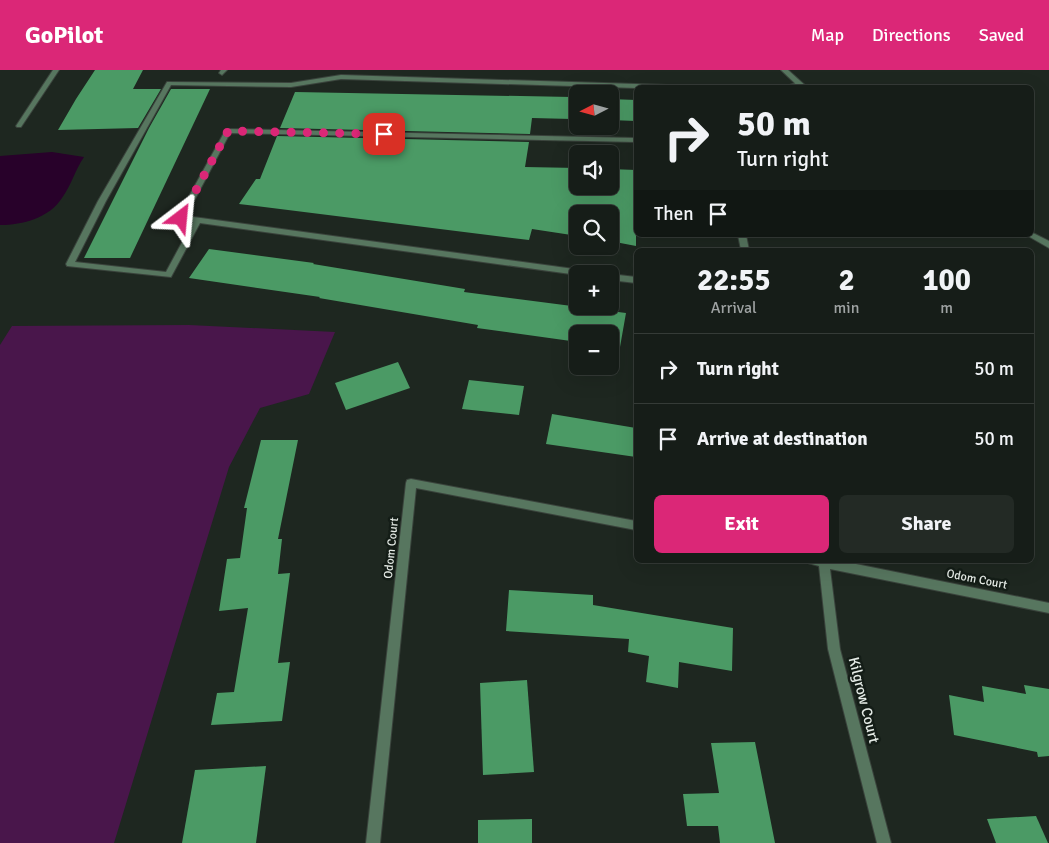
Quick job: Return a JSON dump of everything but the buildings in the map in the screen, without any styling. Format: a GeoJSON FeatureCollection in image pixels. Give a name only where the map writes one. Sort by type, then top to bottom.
{"type":"FeatureCollection","features":[{"type":"Feature","properties":{"kind":"street"},"geometry":{"type":"LineString","coordinates":[[19,126],[55,70]]}},
{"type":"Feature","properties":{"kind":"street"},"geometry":{"type":"LineString","coordinates":[[784,70],[801,85]]}},
{"type":"Feature","properties":{"kind":"street"},"geometry":{"type":"LineString","coordinates":[[198,220],[168,275],[70,264],[102,201],[169,83],[290,85],[341,77],[634,86]]}},
{"type":"Feature","properties":{"kind":"street"},"geometry":{"type":"LineString","coordinates":[[569,271],[181,218],[228,131],[634,140]]}},
{"type":"Feature","properties":{"kind":"street"},"geometry":{"type":"LineString","coordinates":[[1034,236],[1049,245]]}},
{"type":"Feature","properties":{"kind":"street"},"geometry":{"type":"LineString","coordinates":[[619,278],[634,280]]}},
{"type":"Feature","properties":{"kind":"street","name":"Odom Court"},"geometry":{"type":"LineString","coordinates":[[372,843],[412,483],[634,526]]}},
{"type":"Feature","properties":{"kind":"street","name":"Kilgrow Court"},"geometry":{"type":"LineString","coordinates":[[818,563],[834,649],[884,843]]}},
{"type":"Feature","properties":{"kind":"street","name":"Odom Court"},"geometry":{"type":"LineString","coordinates":[[828,563],[1049,608]]}},
{"type":"Feature","properties":{"kind":"shaded area"},"geometry":{"type":"Polygon","coordinates":[[[52,152],[84,157],[62,198],[50,211],[35,219],[18,224],[0,225],[0,156],[52,152]]]}},
{"type":"Feature","properties":{"kind":"shaded area"},"geometry":{"type":"Polygon","coordinates":[[[189,325],[335,332],[309,394],[260,408],[229,467],[114,843],[0,843],[0,345],[12,326],[189,325]]]}},
{"type":"Feature","properties":{"kind":"route"},"geometry":{"type":"LineString","coordinates":[[181,218],[228,131],[384,134]]}}]}
